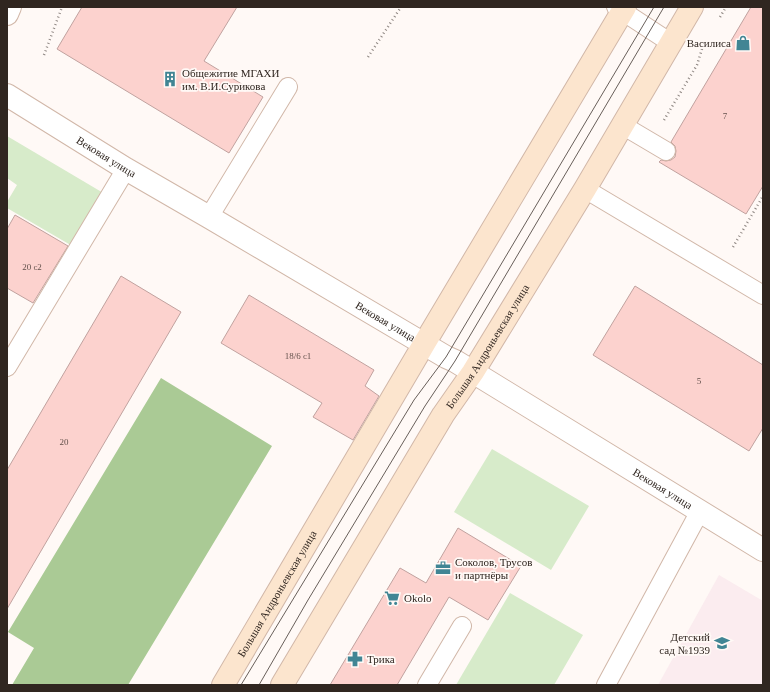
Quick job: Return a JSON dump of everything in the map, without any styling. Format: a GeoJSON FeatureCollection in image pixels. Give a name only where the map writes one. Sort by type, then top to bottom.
{"type":"FeatureCollection","features":[{"type":"Feature","properties":{"kind":"street"},"geometry":{"type":"LineString","coordinates":[[7,14],[10,7]]}},
{"type":"Feature","properties":{"kind":"street","name":"Большая Андроньевская улица"},"geometry":{"type":"LineString","coordinates":[[289,682],[443,415],[473,372],[585,189],[692,7]]}},
{"type":"Feature","properties":{"kind":"street","name":"Большая Андроньевская улица"},"geometry":{"type":"LineString","coordinates":[[223,685],[621,8]]}},
{"type":"Feature","properties":{"kind":"street","name":"Вековая улица"},"geometry":{"type":"LineString","coordinates":[[7,95],[126,169],[473,372],[763,550]]}},
{"type":"Feature","properties":{"kind":"lane"},"geometry":{"type":"LineString","coordinates":[[621,8],[671,43]]}},
{"type":"Feature","properties":{"kind":"lane"},"geometry":{"type":"LineString","coordinates":[[209,217],[288,87]]}},
{"type":"Feature","properties":{"kind":"lane"},"geometry":{"type":"LineString","coordinates":[[622,125],[666,151]]}},
{"type":"Feature","properties":{"kind":"lane"},"geometry":{"type":"LineString","coordinates":[[7,367],[126,169]]}},
{"type":"Feature","properties":{"kind":"lane"},"geometry":{"type":"LineString","coordinates":[[585,189],[763,295]]}},
{"type":"Feature","properties":{"kind":"lane"},"geometry":{"type":"LineString","coordinates":[[606,685],[700,511]]}},
{"type":"Feature","properties":{"kind":"lane"},"geometry":{"type":"LineString","coordinates":[[427,685],[462,626]]}},
{"type":"Feature","properties":{"kind":"path"},"geometry":{"type":"LineString","coordinates":[[44,55],[62,7]]}},
{"type":"Feature","properties":{"kind":"path"},"geometry":{"type":"LineString","coordinates":[[368,57],[401,7]]}},
{"type":"Feature","properties":{"kind":"path"},"geometry":{"type":"LineString","coordinates":[[720,270],[763,196]]}},
{"type":"Feature","properties":{"kind":"shaded area","name":"Детский сад №1939"},"geometry":{"type":"Polygon","coordinates":[[[719,575],[763,601],[763,685],[658,685],[719,575]]]}},
{"type":"Feature","properties":{"kind":"green space"},"geometry":{"type":"Polygon","coordinates":[[[7,136],[105,194],[74,247],[7,208],[7,202],[17,185],[7,178],[7,136]]]}},
{"type":"Feature","properties":{"kind":"green space"},"geometry":{"type":"Polygon","coordinates":[[[161,378],[272,446],[128,685],[12,685],[34,648],[8,632],[161,378]]]}},
{"type":"Feature","properties":{"kind":"green space"},"geometry":{"type":"Polygon","coordinates":[[[492,449],[589,506],[551,570],[454,512],[492,449]]]}},
{"type":"Feature","properties":{"kind":"green space"},"geometry":{"type":"Polygon","coordinates":[[[510,593],[583,635],[554,685],[456,685],[510,593]]]}},
{"type":"Feature","properties":{"kind":"building","name":"Общежитие МГАХИ им. В.И.Сурикова"},"geometry":{"type":"Polygon","coordinates":[[[82,7],[237,7],[204,61],[263,97],[229,153],[57,49],[82,7]]]}},
{"type":"Feature","properties":{"kind":"building"},"geometry":{"type":"Polygon","coordinates":[[[751,7],[763,7],[763,186],[746,214],[659,162],[661,160],[671,160],[675,157],[675,146],[671,142],[751,7]]]}},
{"type":"Feature","properties":{"kind":"building"},"geometry":{"type":"Polygon","coordinates":[[[15,215],[68,246],[33,303],[7,288],[7,229],[15,215]]]}},
{"type":"Feature","properties":{"kind":"building"},"geometry":{"type":"Polygon","coordinates":[[[121,276],[181,312],[7,609],[7,470],[121,276]]]}},
{"type":"Feature","properties":{"kind":"building"},"geometry":{"type":"Polygon","coordinates":[[[635,286],[763,365],[763,428],[749,451],[593,355],[635,286]]]}},
{"type":"Feature","properties":{"kind":"building"},"geometry":{"type":"Polygon","coordinates":[[[249,295],[374,370],[365,386],[379,396],[353,440],[313,417],[322,403],[221,343],[249,295]]]}},
{"type":"Feature","properties":{"kind":"building"},"geometry":{"type":"Polygon","coordinates":[[[458,528],[521,566],[488,620],[449,597],[397,685],[330,685],[400,568],[426,583],[458,528]]]}},
{"type":"Feature","properties":{"kind":"tram line"},"geometry":{"type":"LineString","coordinates":[[241,685],[414,400],[446,357],[654,7]]}},
{"type":"Feature","properties":{"kind":"tram line"},"geometry":{"type":"LineString","coordinates":[[259,685],[308,600],[425,406],[455,361],[664,7]]}},
{"type":"Feature","properties":{"kind":"place","name":"Василиса"},"geometry":{"type":"Point","coordinates":[743,43]}},
{"type":"Feature","properties":{"kind":"place","name":"Общежитие МГАХИ им. В.И.Сурикова"},"geometry":{"type":"Point","coordinates":[170,79]}},
{"type":"Feature","properties":{"kind":"place","name":"Соколов, Трусов и партнёры"},"geometry":{"type":"Point","coordinates":[443,568]}},
{"type":"Feature","properties":{"kind":"place","name":"Okolo"},"geometry":{"type":"Point","coordinates":[392,598]}},
{"type":"Feature","properties":{"kind":"place","name":"Детский сад №1939"},"geometry":{"type":"Point","coordinates":[722,643]}},
{"type":"Feature","properties":{"kind":"place","name":"Трика"},"geometry":{"type":"Point","coordinates":[355,659]}}]}
